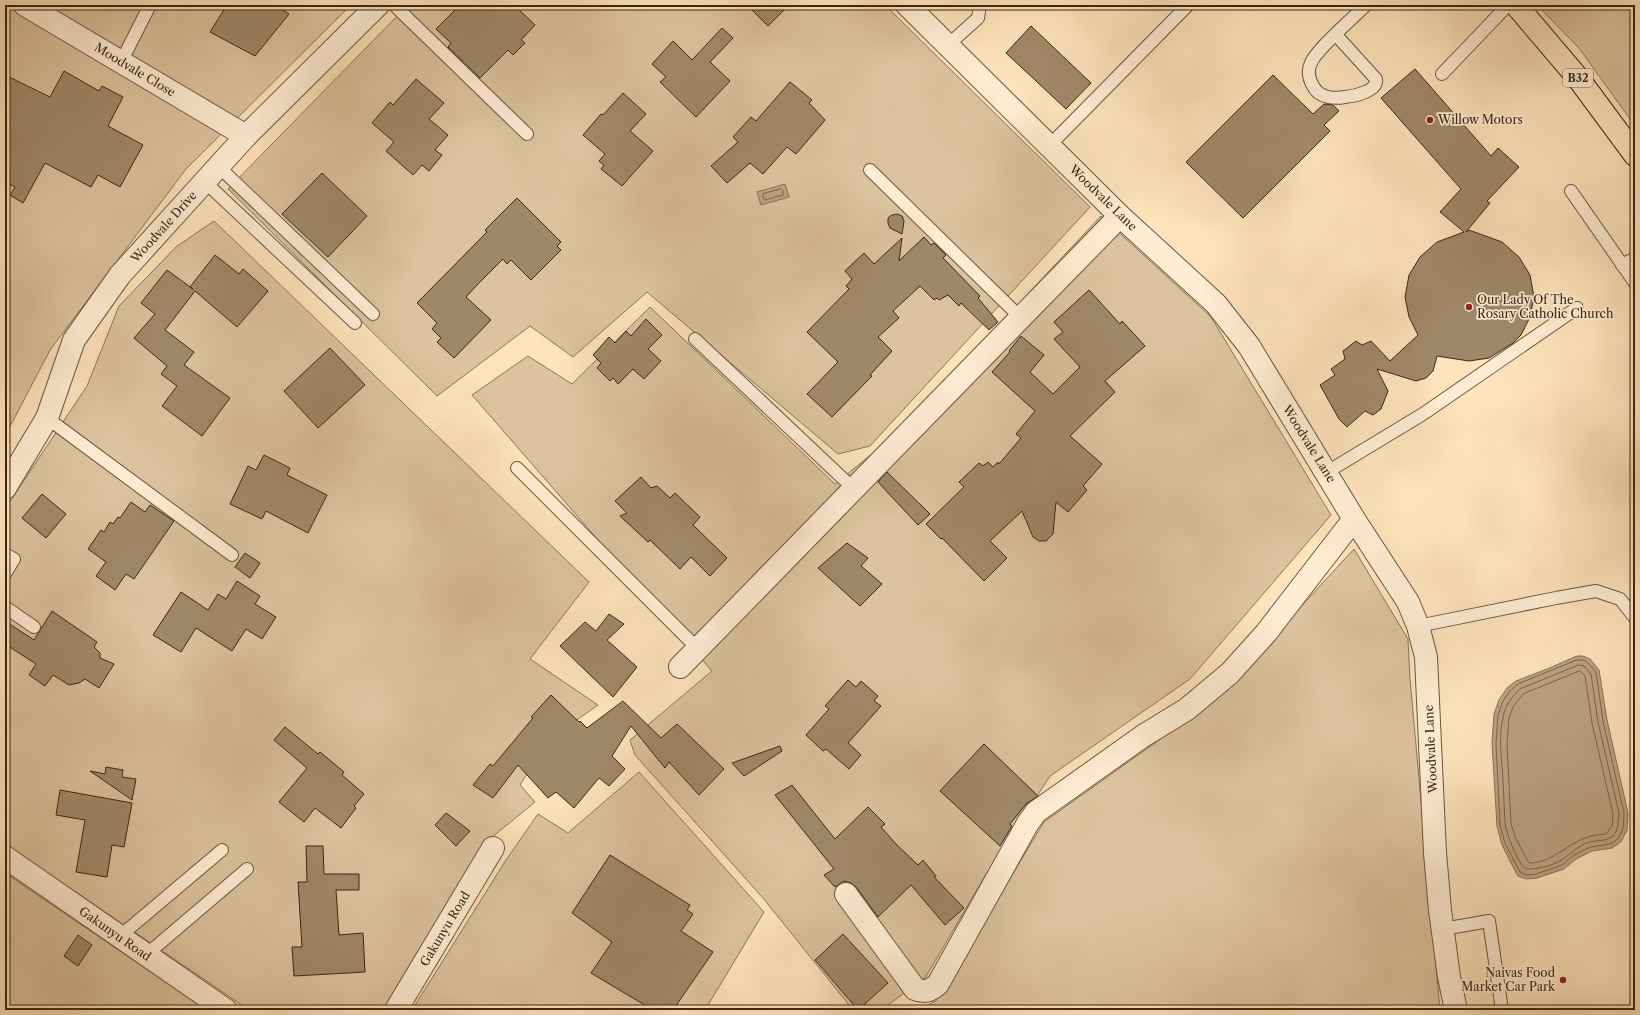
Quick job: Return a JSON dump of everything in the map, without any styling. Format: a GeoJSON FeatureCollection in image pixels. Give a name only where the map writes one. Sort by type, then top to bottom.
{"type":"FeatureCollection","features":[{"type":"Feature","properties":{"kind":"highway","name":"B32"},"geometry":{"type":"LineString","coordinates":[[1516,5],[1578,78],[1635,155]]}},
{"type":"Feature","properties":{"kind":"street","name":"Moodvale Close"},"geometry":{"type":"LineString","coordinates":[[25,5],[246,136]]}},
{"type":"Feature","properties":{"kind":"street","name":"Woodvale Drive"},"geometry":{"type":"LineString","coordinates":[[5,488],[47,418],[74,340],[120,275],[246,136],[378,5]]}},
{"type":"Feature","properties":{"kind":"street","name":"Woodvale Lane"},"geometry":{"type":"LineString","coordinates":[[907,5],[1120,216],[1216,304],[1249,346],[1327,472],[1354,519],[1408,602],[1418,626],[1426,657],[1435,853],[1442,929],[1449,978],[1456,1010]]}},
{"type":"Feature","properties":{"kind":"street"},"geometry":{"type":"LineString","coordinates":[[680,667],[1120,216]]}},
{"type":"Feature","properties":{"kind":"street"},"geometry":{"type":"LineString","coordinates":[[846,894],[915,989],[921,992],[930,991],[938,984],[1028,823],[1036,812],[1143,736],[1187,709],[1230,673],[1270,628],[1354,519]]}},
{"type":"Feature","properties":{"kind":"street","name":"Gakunyu Road"},"geometry":{"type":"LineString","coordinates":[[396,1010],[493,848]]}},
{"type":"Feature","properties":{"kind":"street","name":"Gakunyu Road"},"geometry":{"type":"LineString","coordinates":[[5,857],[226,1010]]}},
{"type":"Feature","properties":{"kind":"lane"},"geometry":{"type":"LineString","coordinates":[[121,62],[150,5]]}},
{"type":"Feature","properties":{"kind":"lane"},"geometry":{"type":"LineString","coordinates":[[394,5],[527,134]]}},
{"type":"Feature","properties":{"kind":"lane"},"geometry":{"type":"LineString","coordinates":[[948,45],[978,18],[980,5]]}},
{"type":"Feature","properties":{"kind":"lane"},"geometry":{"type":"LineString","coordinates":[[1049,146],[1188,5]]}},
{"type":"Feature","properties":{"kind":"lane"},"geometry":{"type":"LineString","coordinates":[[1336,35],[1376,79],[1377,82],[1375,86],[1359,96],[1332,99],[1314,89],[1309,78],[1311,62],[1336,35],[1366,5]]}},
{"type":"Feature","properties":{"kind":"lane"},"geometry":{"type":"LineString","coordinates":[[1442,74],[1508,5]]}},
{"type":"Feature","properties":{"kind":"lane"},"geometry":{"type":"LineString","coordinates":[[870,170],[1021,318]]}},
{"type":"Feature","properties":{"kind":"lane"},"geometry":{"type":"LineString","coordinates":[[212,174],[372,314]]}},
{"type":"Feature","properties":{"kind":"lane"},"geometry":{"type":"LineString","coordinates":[[212,174],[355,323]]}},
{"type":"Feature","properties":{"kind":"lane"},"geometry":{"type":"LineString","coordinates":[[1571,191],[1635,283]]}},
{"type":"Feature","properties":{"kind":"lane"},"geometry":{"type":"LineString","coordinates":[[1622,265],[1635,258]]}},
{"type":"Feature","properties":{"kind":"lane"},"geometry":{"type":"LineString","coordinates":[[1327,472],[1423,414],[1577,308]]}},
{"type":"Feature","properties":{"kind":"lane"},"geometry":{"type":"LineString","coordinates":[[695,339],[854,489]]}},
{"type":"Feature","properties":{"kind":"lane"},"geometry":{"type":"LineString","coordinates":[[47,418],[232,555]]}},
{"type":"Feature","properties":{"kind":"lane"},"geometry":{"type":"LineString","coordinates":[[517,468],[698,649]]}},
{"type":"Feature","properties":{"kind":"lane"},"geometry":{"type":"LineString","coordinates":[[5,554],[14,560],[5,574]]}},
{"type":"Feature","properties":{"kind":"lane"},"geometry":{"type":"LineString","coordinates":[[1418,626],[1596,591],[1620,599],[1635,618]]}},
{"type":"Feature","properties":{"kind":"lane"},"geometry":{"type":"LineString","coordinates":[[5,607],[34,627]]}},
{"type":"Feature","properties":{"kind":"lane"},"geometry":{"type":"LineString","coordinates":[[119,937],[222,850]]}},
{"type":"Feature","properties":{"kind":"lane"},"geometry":{"type":"LineString","coordinates":[[146,954],[247,869]]}},
{"type":"Feature","properties":{"kind":"lane"},"geometry":{"type":"LineString","coordinates":[[1442,929],[1489,921],[1502,1010]]}},
{"type":"Feature","properties":{"kind":"shaded area"},"geometry":{"type":"Polygon","coordinates":[[[5,5],[351,5],[186,169],[50,350],[5,436],[5,5]]]}},
{"type":"Feature","properties":{"kind":"shaded area"},"geometry":{"type":"Polygon","coordinates":[[[408,5],[885,5],[1090,207],[870,446],[838,454],[647,292],[573,357],[530,326],[437,396],[228,189],[408,5]]]}},
{"type":"Feature","properties":{"kind":"shaded area"},"geometry":{"type":"Polygon","coordinates":[[[1537,5],[1635,5],[1635,126],[1579,48],[1537,5]]]}},
{"type":"Feature","properties":{"kind":"shaded area"},"geometry":{"type":"Polygon","coordinates":[[[1101,216],[1211,317],[1331,515],[1190,679],[1050,776],[985,876],[925,978],[881,1010],[853,1010],[763,898],[635,755],[630,740],[712,671],[472,395],[528,356],[572,384],[650,307],[835,484],[895,435],[1101,216]]]}},
{"type":"Feature","properties":{"kind":"shaded area"},"geometry":{"type":"Polygon","coordinates":[[[214,221],[589,582],[530,659],[598,705],[547,741],[520,785],[535,802],[491,838],[384,1010],[249,1010],[5,844],[5,509],[87,386],[119,306],[176,247],[214,221]]]}},
{"type":"Feature","properties":{"kind":"shaded area"},"geometry":{"type":"Polygon","coordinates":[[[1354,549],[1408,639],[1410,679],[1440,1010],[918,1010],[936,1001],[1044,822],[1214,701],[1354,549]]]}},
{"type":"Feature","properties":{"kind":"shaded area"},"geometry":{"type":"Polygon","coordinates":[[[639,772],[764,912],[705,1010],[412,1010],[506,860],[538,814],[568,833],[639,772]]]}},
{"type":"Feature","properties":{"kind":"shaded area"},"geometry":{"type":"Polygon","coordinates":[[[5,873],[207,1010],[5,1010],[5,873]]]}},
{"type":"Feature","properties":{"kind":"water"},"geometry":{"type":"Polygon","coordinates":[[[785,184],[789,197],[761,205],[757,192],[785,184]]]}},
{"type":"Feature","properties":{"kind":"water"},"geometry":{"type":"Polygon","coordinates":[[[1577,656],[1583,656],[1590,659],[1599,670],[1607,720],[1628,813],[1627,830],[1621,842],[1612,848],[1592,851],[1576,859],[1564,869],[1537,878],[1526,879],[1518,876],[1514,869],[1502,845],[1497,826],[1492,743],[1494,714],[1499,700],[1507,688],[1516,681],[1577,656]]]}},
{"type":"Feature","properties":{"kind":"building"},"geometry":{"type":"Polygon","coordinates":[[[227,5],[275,5],[289,14],[255,56],[210,32],[227,5]]]}},
{"type":"Feature","properties":{"kind":"building"},"geometry":{"type":"Polygon","coordinates":[[[460,5],[514,5],[535,25],[521,40],[525,43],[513,55],[508,50],[480,78],[448,47],[451,43],[436,29],[460,5]]]}},
{"type":"Feature","properties":{"kind":"building"},"geometry":{"type":"Polygon","coordinates":[[[747,5],[789,5],[768,26],[747,5]]]}},
{"type":"Feature","properties":{"kind":"building"},"geometry":{"type":"Polygon","coordinates":[[[1031,26],[1091,83],[1066,109],[1006,53],[1031,26]]]}},
{"type":"Feature","properties":{"kind":"building"},"geometry":{"type":"Polygon","coordinates":[[[722,28],[733,38],[710,62],[730,81],[696,117],[660,82],[666,77],[652,64],[673,41],[692,60],[722,28]]]}},
{"type":"Feature","properties":{"kind":"building"},"geometry":{"type":"Polygon","coordinates":[[[1415,69],[1491,156],[1498,148],[1519,167],[1487,201],[1490,203],[1466,232],[1469,230],[1502,242],[1519,257],[1530,275],[1534,297],[1530,317],[1521,335],[1513,343],[1489,358],[1469,361],[1437,356],[1433,371],[1426,378],[1416,381],[1377,369],[1388,391],[1381,409],[1373,415],[1365,411],[1347,427],[1339,419],[1320,385],[1335,375],[1331,369],[1345,359],[1343,351],[1356,341],[1362,345],[1371,341],[1390,361],[1418,335],[1409,317],[1405,297],[1409,275],[1420,257],[1437,242],[1464,232],[1440,212],[1461,189],[1381,98],[1415,69]]]}},
{"type":"Feature","properties":{"kind":"building"},"geometry":{"type":"Polygon","coordinates":[[[64,71],[99,91],[102,86],[123,97],[108,126],[143,145],[120,187],[98,175],[91,187],[45,163],[23,203],[10,195],[15,187],[5,182],[5,75],[50,97],[64,71]]]}},
{"type":"Feature","properties":{"kind":"building"},"geometry":{"type":"Polygon","coordinates":[[[1273,75],[1313,114],[1324,104],[1333,105],[1339,111],[1324,125],[1330,131],[1243,218],[1186,162],[1273,75]]]}},
{"type":"Feature","properties":{"kind":"building"},"geometry":{"type":"Polygon","coordinates":[[[416,79],[444,103],[429,119],[448,135],[435,150],[442,155],[429,171],[422,165],[413,175],[386,151],[394,142],[372,123],[390,102],[393,105],[416,79]]]}},
{"type":"Feature","properties":{"kind":"building"},"geometry":{"type":"Polygon","coordinates":[[[790,82],[812,100],[809,103],[825,120],[796,154],[787,147],[763,174],[750,163],[727,183],[711,166],[738,142],[733,137],[751,117],[756,121],[790,82]]]}},
{"type":"Feature","properties":{"kind":"building"},"geometry":{"type":"Polygon","coordinates":[[[623,93],[646,114],[630,131],[653,151],[622,186],[601,169],[604,165],[599,161],[605,154],[583,135],[601,114],[603,115],[623,93]]]}},
{"type":"Feature","properties":{"kind":"building"},"geometry":{"type":"Polygon","coordinates":[[[322,173],[367,216],[328,257],[282,214],[322,173]]]}},
{"type":"Feature","properties":{"kind":"building"},"geometry":{"type":"Polygon","coordinates":[[[517,198],[561,242],[557,246],[561,250],[531,280],[511,260],[507,264],[503,259],[478,284],[466,297],[491,320],[454,358],[437,342],[441,338],[432,329],[437,323],[417,303],[487,232],[485,230],[517,198]]]}},
{"type":"Feature","properties":{"kind":"building"},"geometry":{"type":"Polygon","coordinates":[[[897,214],[902,216],[904,221],[902,234],[890,228],[888,223],[888,218],[897,214]]]}},
{"type":"Feature","properties":{"kind":"building"},"geometry":{"type":"Polygon","coordinates":[[[924,237],[931,245],[934,243],[946,255],[943,258],[980,296],[978,298],[998,322],[989,330],[961,303],[959,306],[948,295],[939,300],[937,298],[934,300],[920,286],[893,311],[899,318],[878,337],[892,351],[870,375],[872,376],[832,417],[807,394],[838,362],[807,332],[849,289],[846,286],[852,279],[845,271],[864,253],[874,264],[902,238],[899,261],[924,237]]]}},
{"type":"Feature","properties":{"kind":"building"},"geometry":{"type":"Polygon","coordinates":[[[215,255],[239,274],[243,269],[268,291],[237,327],[195,291],[165,330],[194,352],[184,365],[230,398],[202,436],[162,406],[177,386],[161,374],[167,366],[134,338],[155,314],[141,303],[167,270],[190,287],[215,255]]]}},
{"type":"Feature","properties":{"kind":"building"},"geometry":{"type":"Polygon","coordinates":[[[1089,290],[1120,324],[1122,321],[1145,346],[1105,381],[1115,392],[1070,436],[1102,464],[1083,486],[1087,490],[1068,512],[1056,502],[1053,534],[1046,541],[1039,541],[1033,537],[1022,511],[990,541],[1007,558],[984,581],[942,538],[941,539],[926,524],[964,487],[959,482],[979,463],[983,466],[988,462],[993,467],[998,462],[999,464],[1021,438],[1016,434],[1035,411],[992,372],[1010,352],[1009,351],[1021,336],[1044,355],[1030,372],[1053,394],[1080,367],[1054,339],[1063,332],[1054,322],[1089,290]]]}},
{"type":"Feature","properties":{"kind":"building"},"geometry":{"type":"Polygon","coordinates":[[[646,319],[662,335],[648,349],[661,361],[644,379],[633,369],[618,384],[613,378],[610,381],[597,368],[601,363],[593,355],[609,337],[615,343],[626,331],[631,336],[646,319]]]}},
{"type":"Feature","properties":{"kind":"building"},"geometry":{"type":"Polygon","coordinates":[[[330,348],[365,385],[318,428],[284,391],[330,348]]]}},
{"type":"Feature","properties":{"kind":"building"},"geometry":{"type":"Polygon","coordinates":[[[264,455],[290,468],[287,475],[327,495],[308,533],[266,511],[262,519],[230,504],[248,466],[256,470],[264,455]]]}},
{"type":"Feature","properties":{"kind":"building"},"geometry":{"type":"Polygon","coordinates":[[[887,472],[930,514],[918,525],[878,482],[887,472]]]}},
{"type":"Feature","properties":{"kind":"building"},"geometry":{"type":"Polygon","coordinates":[[[641,477],[651,488],[657,486],[670,498],[675,493],[700,517],[693,525],[727,558],[710,576],[691,557],[680,569],[650,540],[648,542],[620,516],[627,513],[615,501],[641,477]]]}},
{"type":"Feature","properties":{"kind":"building"},"geometry":{"type":"Polygon","coordinates":[[[42,494],[66,514],[46,538],[22,518],[42,494]]]}},
{"type":"Feature","properties":{"kind":"building"},"geometry":{"type":"Polygon","coordinates":[[[131,502],[145,512],[150,505],[174,521],[134,579],[126,574],[115,590],[96,576],[106,562],[88,549],[101,530],[104,532],[110,522],[113,524],[118,517],[120,518],[131,502]]]}},
{"type":"Feature","properties":{"kind":"building"},"geometry":{"type":"Polygon","coordinates":[[[847,543],[868,558],[861,566],[882,584],[860,606],[818,568],[847,543]]]}},
{"type":"Feature","properties":{"kind":"building"},"geometry":{"type":"Polygon","coordinates":[[[245,553],[260,563],[250,578],[235,567],[245,553]]]}},
{"type":"Feature","properties":{"kind":"building"},"geometry":{"type":"Polygon","coordinates":[[[237,581],[260,596],[255,604],[276,617],[262,639],[246,629],[232,651],[196,628],[181,652],[153,635],[181,592],[208,610],[218,594],[226,599],[237,581]]]}},
{"type":"Feature","properties":{"kind":"building"},"geometry":{"type":"Polygon","coordinates":[[[52,611],[97,642],[94,647],[100,653],[100,658],[114,664],[99,688],[85,679],[79,683],[69,685],[53,675],[45,686],[29,675],[36,664],[5,644],[5,621],[34,640],[52,611]]]}},
{"type":"Feature","properties":{"kind":"building"},"geometry":{"type":"Polygon","coordinates":[[[609,614],[624,624],[607,640],[637,667],[613,697],[560,646],[585,622],[596,631],[609,614]]]}},
{"type":"Feature","properties":{"kind":"building"},"geometry":{"type":"Polygon","coordinates":[[[848,680],[856,687],[861,681],[878,696],[874,701],[881,706],[848,743],[861,755],[849,769],[826,749],[823,751],[806,735],[829,709],[825,706],[848,680]]]}},
{"type":"Feature","properties":{"kind":"building"},"geometry":{"type":"Polygon","coordinates":[[[551,695],[587,728],[623,701],[661,738],[677,724],[724,769],[699,795],[669,762],[665,768],[631,726],[612,756],[625,769],[609,786],[599,778],[574,808],[556,792],[548,798],[518,765],[493,798],[473,785],[490,764],[493,766],[533,718],[531,717],[551,695]]]}},
{"type":"Feature","properties":{"kind":"building"},"geometry":{"type":"Polygon","coordinates":[[[285,727],[318,754],[320,752],[344,772],[342,775],[364,794],[354,806],[356,808],[341,828],[315,808],[304,822],[279,802],[307,768],[274,740],[285,727]]]}},
{"type":"Feature","properties":{"kind":"building"},"geometry":{"type":"Polygon","coordinates":[[[984,744],[1038,796],[1026,804],[1010,824],[1012,826],[1000,846],[940,791],[984,744]]]}},
{"type":"Feature","properties":{"kind":"building"},"geometry":{"type":"Polygon","coordinates":[[[780,746],[782,751],[744,776],[732,763],[780,746]]]}},
{"type":"Feature","properties":{"kind":"building"},"geometry":{"type":"Polygon","coordinates":[[[106,767],[123,770],[122,777],[136,779],[132,800],[90,771],[105,774],[106,767]]]}},
{"type":"Feature","properties":{"kind":"building"},"geometry":{"type":"Polygon","coordinates":[[[792,785],[835,839],[868,807],[885,824],[881,827],[895,843],[918,865],[923,860],[936,876],[934,877],[964,908],[945,925],[911,885],[878,917],[856,887],[851,883],[844,881],[835,887],[824,875],[834,869],[775,795],[792,785]]]}},
{"type":"Feature","properties":{"kind":"building"},"geometry":{"type":"Polygon","coordinates":[[[60,790],[132,803],[124,847],[112,845],[107,877],[76,872],[85,820],[56,815],[60,790]]]}},
{"type":"Feature","properties":{"kind":"building"},"geometry":{"type":"Polygon","coordinates":[[[446,813],[470,831],[456,846],[435,825],[446,813]]]}},
{"type":"Feature","properties":{"kind":"building"},"geometry":{"type":"Polygon","coordinates":[[[306,846],[323,846],[324,874],[359,874],[359,890],[336,890],[339,935],[363,933],[365,972],[294,976],[292,947],[302,947],[298,882],[307,882],[306,846]]]}},
{"type":"Feature","properties":{"kind":"building"},"geometry":{"type":"Polygon","coordinates":[[[610,855],[690,905],[687,910],[693,914],[681,931],[713,952],[673,1010],[653,1010],[591,973],[612,942],[572,913],[610,855]]]}},
{"type":"Feature","properties":{"kind":"building"},"geometry":{"type":"Polygon","coordinates":[[[843,934],[888,983],[858,1010],[815,960],[843,934]]]}},
{"type":"Feature","properties":{"kind":"building"},"geometry":{"type":"Polygon","coordinates":[[[78,935],[92,945],[78,966],[64,956],[78,935]]]}},
{"type":"Feature","properties":{"kind":"place","name":"Willow Motors"},"geometry":{"type":"Point","coordinates":[1430,120]}},
{"type":"Feature","properties":{"kind":"place","name":"Our Lady Of The Rosary Catholic Church"},"geometry":{"type":"Point","coordinates":[1469,307]}},
{"type":"Feature","properties":{"kind":"place","name":"Naivas Food Market Car Park"},"geometry":{"type":"Point","coordinates":[1563,980]}}]}
